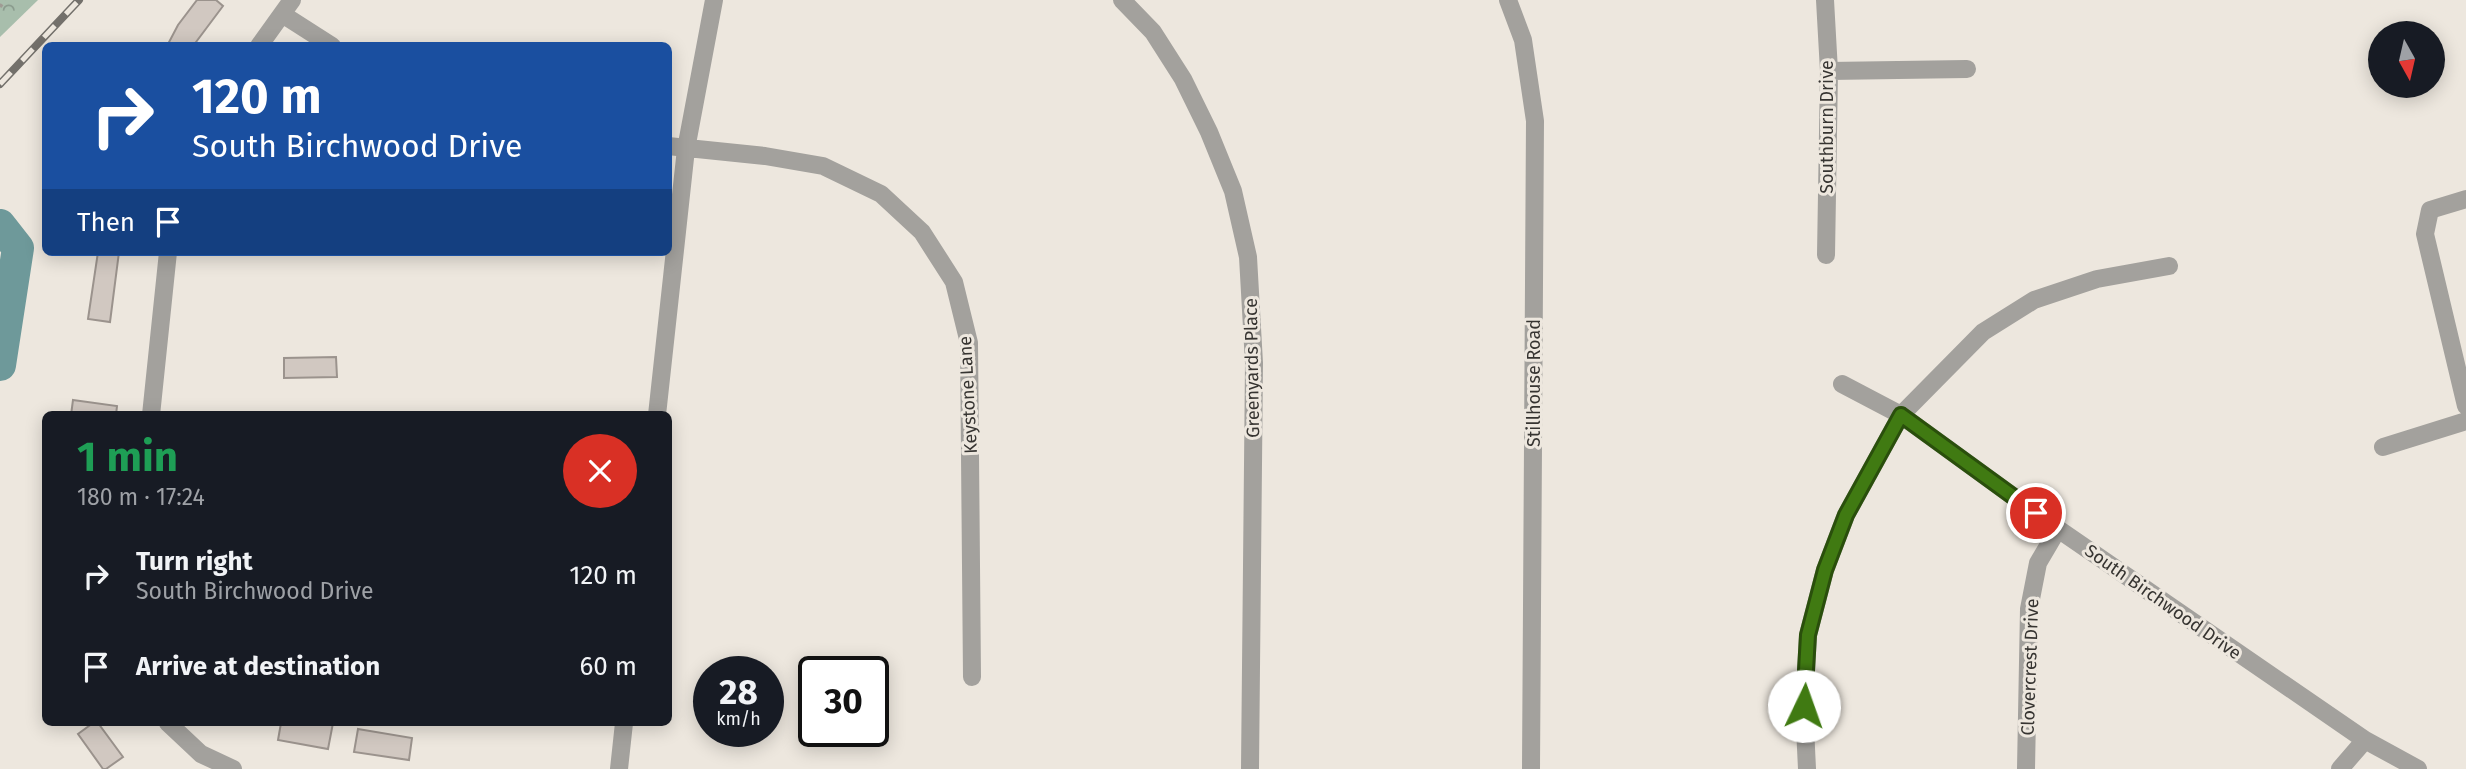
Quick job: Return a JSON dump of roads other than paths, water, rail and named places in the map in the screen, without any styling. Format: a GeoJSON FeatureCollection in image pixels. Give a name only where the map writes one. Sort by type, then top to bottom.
{"type":"FeatureCollection","features":[{"type":"Feature","properties":{"kind":"street"},"geometry":{"type":"LineString","coordinates":[[672,215],[677,148],[714,0]]}},
{"type":"Feature","properties":{"kind":"street","name":"Greenyards Place"},"geometry":{"type":"LineString","coordinates":[[1122,0],[1153,32],[1183,79],[1209,132],[1233,191],[1248,257],[1254,363],[1251,769]]}},
{"type":"Feature","properties":{"kind":"street","name":"Stillhouse Road"},"geometry":{"type":"LineString","coordinates":[[1508,0],[1523,40],[1535,121],[1531,769]]}},
{"type":"Feature","properties":{"kind":"street","name":"Southburn Drive"},"geometry":{"type":"LineString","coordinates":[[1825,0],[1829,71],[1826,255]]}},
{"type":"Feature","properties":{"kind":"street"},"geometry":{"type":"LineString","coordinates":[[262,42],[287,7],[327,42]]}},
{"type":"Feature","properties":{"kind":"street"},"geometry":{"type":"LineString","coordinates":[[1829,71],[1968,69]]}},
{"type":"Feature","properties":{"kind":"street","name":"Keystone Lane"},"geometry":{"type":"LineString","coordinates":[[677,148],[765,156],[823,166],[881,194],[922,232],[954,282],[969,343],[972,677]]}},
{"type":"Feature","properties":{"kind":"street"},"geometry":{"type":"LineString","coordinates":[[2466,199],[2430,210],[2425,234],[2466,406]]}},
{"type":"Feature","properties":{"kind":"street"},"geometry":{"type":"LineString","coordinates":[[150,411],[168,256]]}},
{"type":"Feature","properties":{"kind":"street"},"geometry":{"type":"LineString","coordinates":[[657,411],[669,256]]}},
{"type":"Feature","properties":{"kind":"street"},"geometry":{"type":"LineString","coordinates":[[1807,769],[1804,706],[1808,635],[1825,570],[1846,515],[1901,415],[1983,331],[2034,300],[2097,279],[2169,266]]}},
{"type":"Feature","properties":{"kind":"street","name":"South Birchwood Drive"},"geometry":{"type":"LineString","coordinates":[[1842,384],[1901,415],[2058,529],[2365,740],[2418,769]]}},
{"type":"Feature","properties":{"kind":"street"},"geometry":{"type":"LineString","coordinates":[[2383,447],[2466,421]]}},
{"type":"Feature","properties":{"kind":"street","name":"Clovercrest Drive"},"geometry":{"type":"LineString","coordinates":[[2026,769],[2029,609],[2038,563],[2058,529]]}},
{"type":"Feature","properties":{"kind":"street"},"geometry":{"type":"LineString","coordinates":[[171,726],[201,754],[233,769]]}},
{"type":"Feature","properties":{"kind":"street"},"geometry":{"type":"LineString","coordinates":[[619,769],[624,726]]}},
{"type":"Feature","properties":{"kind":"street"},"geometry":{"type":"LineString","coordinates":[[2340,769],[2365,740]]}},
{"type":"Feature","properties":{"kind":"waterway"},"geometry":{"type":"LineString","coordinates":[[0,225],[18,248],[0,365]]}},
{"type":"Feature","properties":{"kind":"railway"},"geometry":{"type":"LineString","coordinates":[[0,84],[79,0]]}}]}
